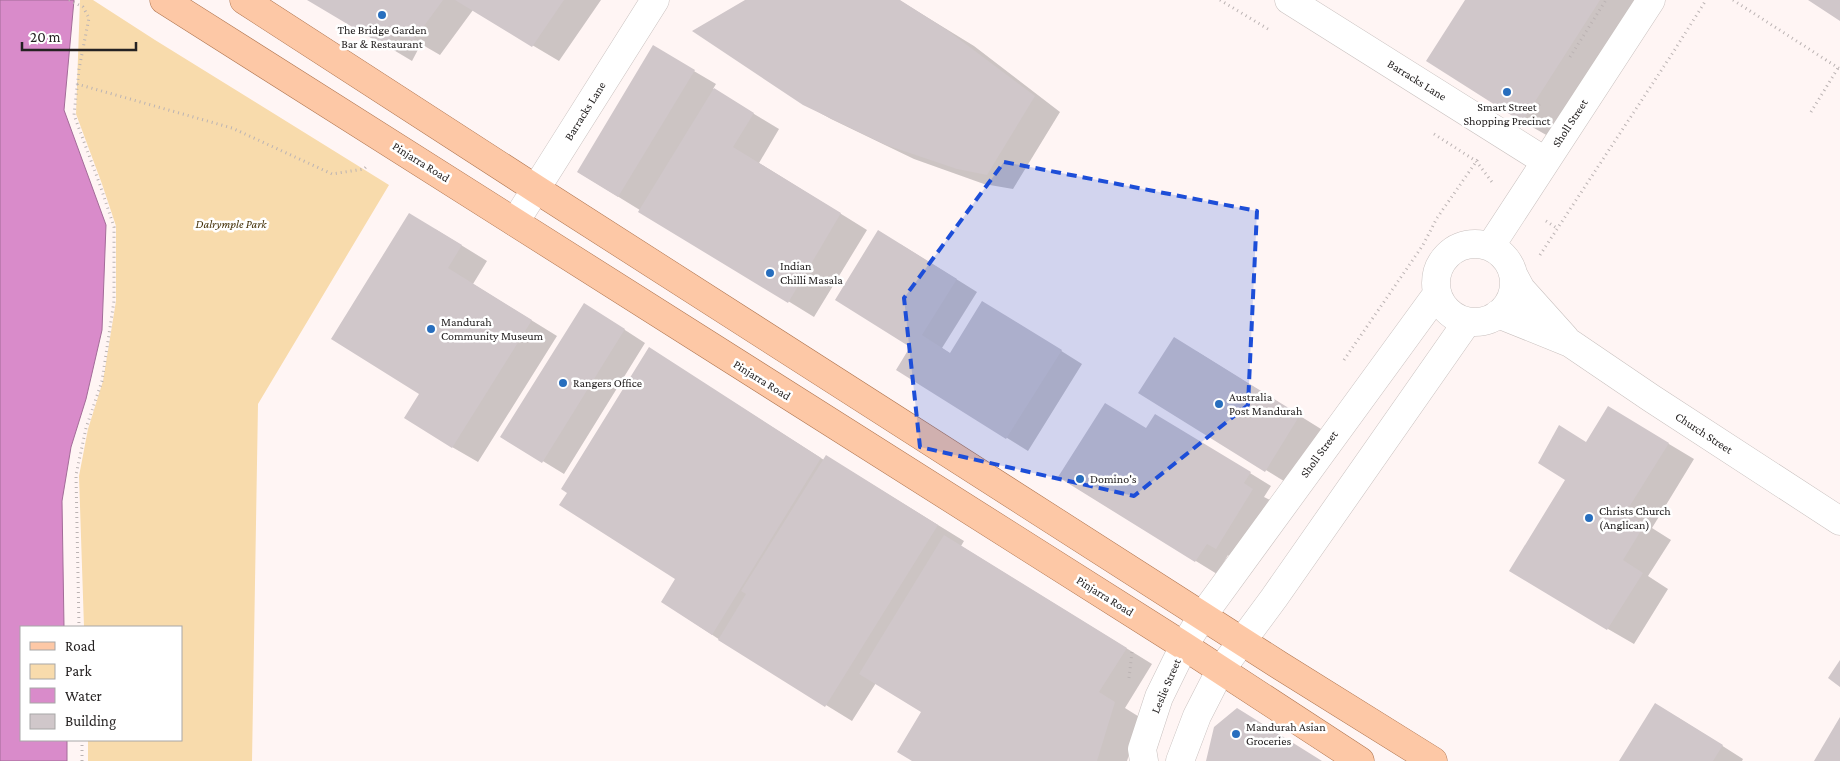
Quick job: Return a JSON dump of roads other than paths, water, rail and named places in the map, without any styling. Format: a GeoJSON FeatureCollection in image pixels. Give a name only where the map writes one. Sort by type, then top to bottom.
{"type":"FeatureCollection","features":[{"type":"Feature","properties":{"kind":"main road","name":"Pinjarra Road"},"geometry":{"type":"LineString","coordinates":[[164,0],[515,222],[592,273],[1184,646],[1360,761]]}},
{"type":"Feature","properties":{"kind":"main road"},"geometry":{"type":"LineString","coordinates":[[244,0],[536,189],[1432,761]]}},
{"type":"Feature","properties":{"kind":"street","name":"Barracks Lane"},"geometry":{"type":"LineString","coordinates":[[515,222],[655,0]]}},
{"type":"Feature","properties":{"kind":"street","name":"Barracks Lane"},"geometry":{"type":"LineString","coordinates":[[1289,0],[1545,161]]}},
{"type":"Feature","properties":{"kind":"street","name":"Sholl Street"},"geometry":{"type":"LineString","coordinates":[[1490,247],[1651,0]]}},
{"type":"Feature","properties":{"kind":"street"},"geometry":{"type":"LineString","coordinates":[[1478,244],[1490,247],[1501,254],[1509,265],[1513,274],[1513,289],[1509,301],[1498,314],[1479,322],[1467,322],[1448,311],[1437,294],[1438,269],[1444,258],[1454,250],[1465,245],[1478,244]]}},
{"type":"Feature","properties":{"kind":"street","name":"Church Street"},"geometry":{"type":"LineString","coordinates":[[1513,274],[1521,288],[1570,343]]}},
{"type":"Feature","properties":{"kind":"street","name":"Sholl Street"},"geometry":{"type":"LineString","coordinates":[[1203,615],[1437,294]]}},
{"type":"Feature","properties":{"kind":"street","name":"Church Street"},"geometry":{"type":"LineString","coordinates":[[1498,314],[1570,343],[1840,521]]}},
{"type":"Feature","properties":{"kind":"street"},"geometry":{"type":"LineString","coordinates":[[1180,761],[1197,716],[1220,671],[1274,598],[1467,322]]}},
{"type":"Feature","properties":{"kind":"street","name":"Leslie Street"},"geometry":{"type":"LineString","coordinates":[[1144,761],[1142,749],[1159,697],[1184,646],[1203,615]]}},
{"type":"Feature","properties":{"kind":"water"},"geometry":{"type":"Polygon","coordinates":[[[0,0],[74,0],[64,110],[106,225],[102,330],[86,399],[71,447],[62,501],[64,626],[20,626],[20,741],[67,741],[67,761],[0,761],[0,0]]]}},
{"type":"Feature","properties":{"kind":"place","name":"The Bridge Garden Bar & Restaurant"},"geometry":{"type":"Point","coordinates":[382,15]}},
{"type":"Feature","properties":{"kind":"place","name":"Smart Street Shopping Precinct"},"geometry":{"type":"Point","coordinates":[1507,92]}},
{"type":"Feature","properties":{"kind":"place","name":"Indian Chilli Masala"},"geometry":{"type":"Point","coordinates":[770,273]}},
{"type":"Feature","properties":{"kind":"place","name":"Mandurah Community Museum"},"geometry":{"type":"Point","coordinates":[431,329]}},
{"type":"Feature","properties":{"kind":"place","name":"Rangers Office"},"geometry":{"type":"Point","coordinates":[563,383]}},
{"type":"Feature","properties":{"kind":"place","name":"Australia Post Mandurah"},"geometry":{"type":"Point","coordinates":[1219,404]}},
{"type":"Feature","properties":{"kind":"place","name":"Domino's"},"geometry":{"type":"Point","coordinates":[1080,479]}},
{"type":"Feature","properties":{"kind":"place","name":"Christs Church (Anglican)"},"geometry":{"type":"Point","coordinates":[1589,518]}},
{"type":"Feature","properties":{"kind":"place","name":"Mandurah Asian Groceries"},"geometry":{"type":"Point","coordinates":[1236,734]}},
{"type":"Feature","properties":{"kind":"park label","name":"Dalrymple Park"},"geometry":{"type":"Point","coordinates":[231,224]}}]}
